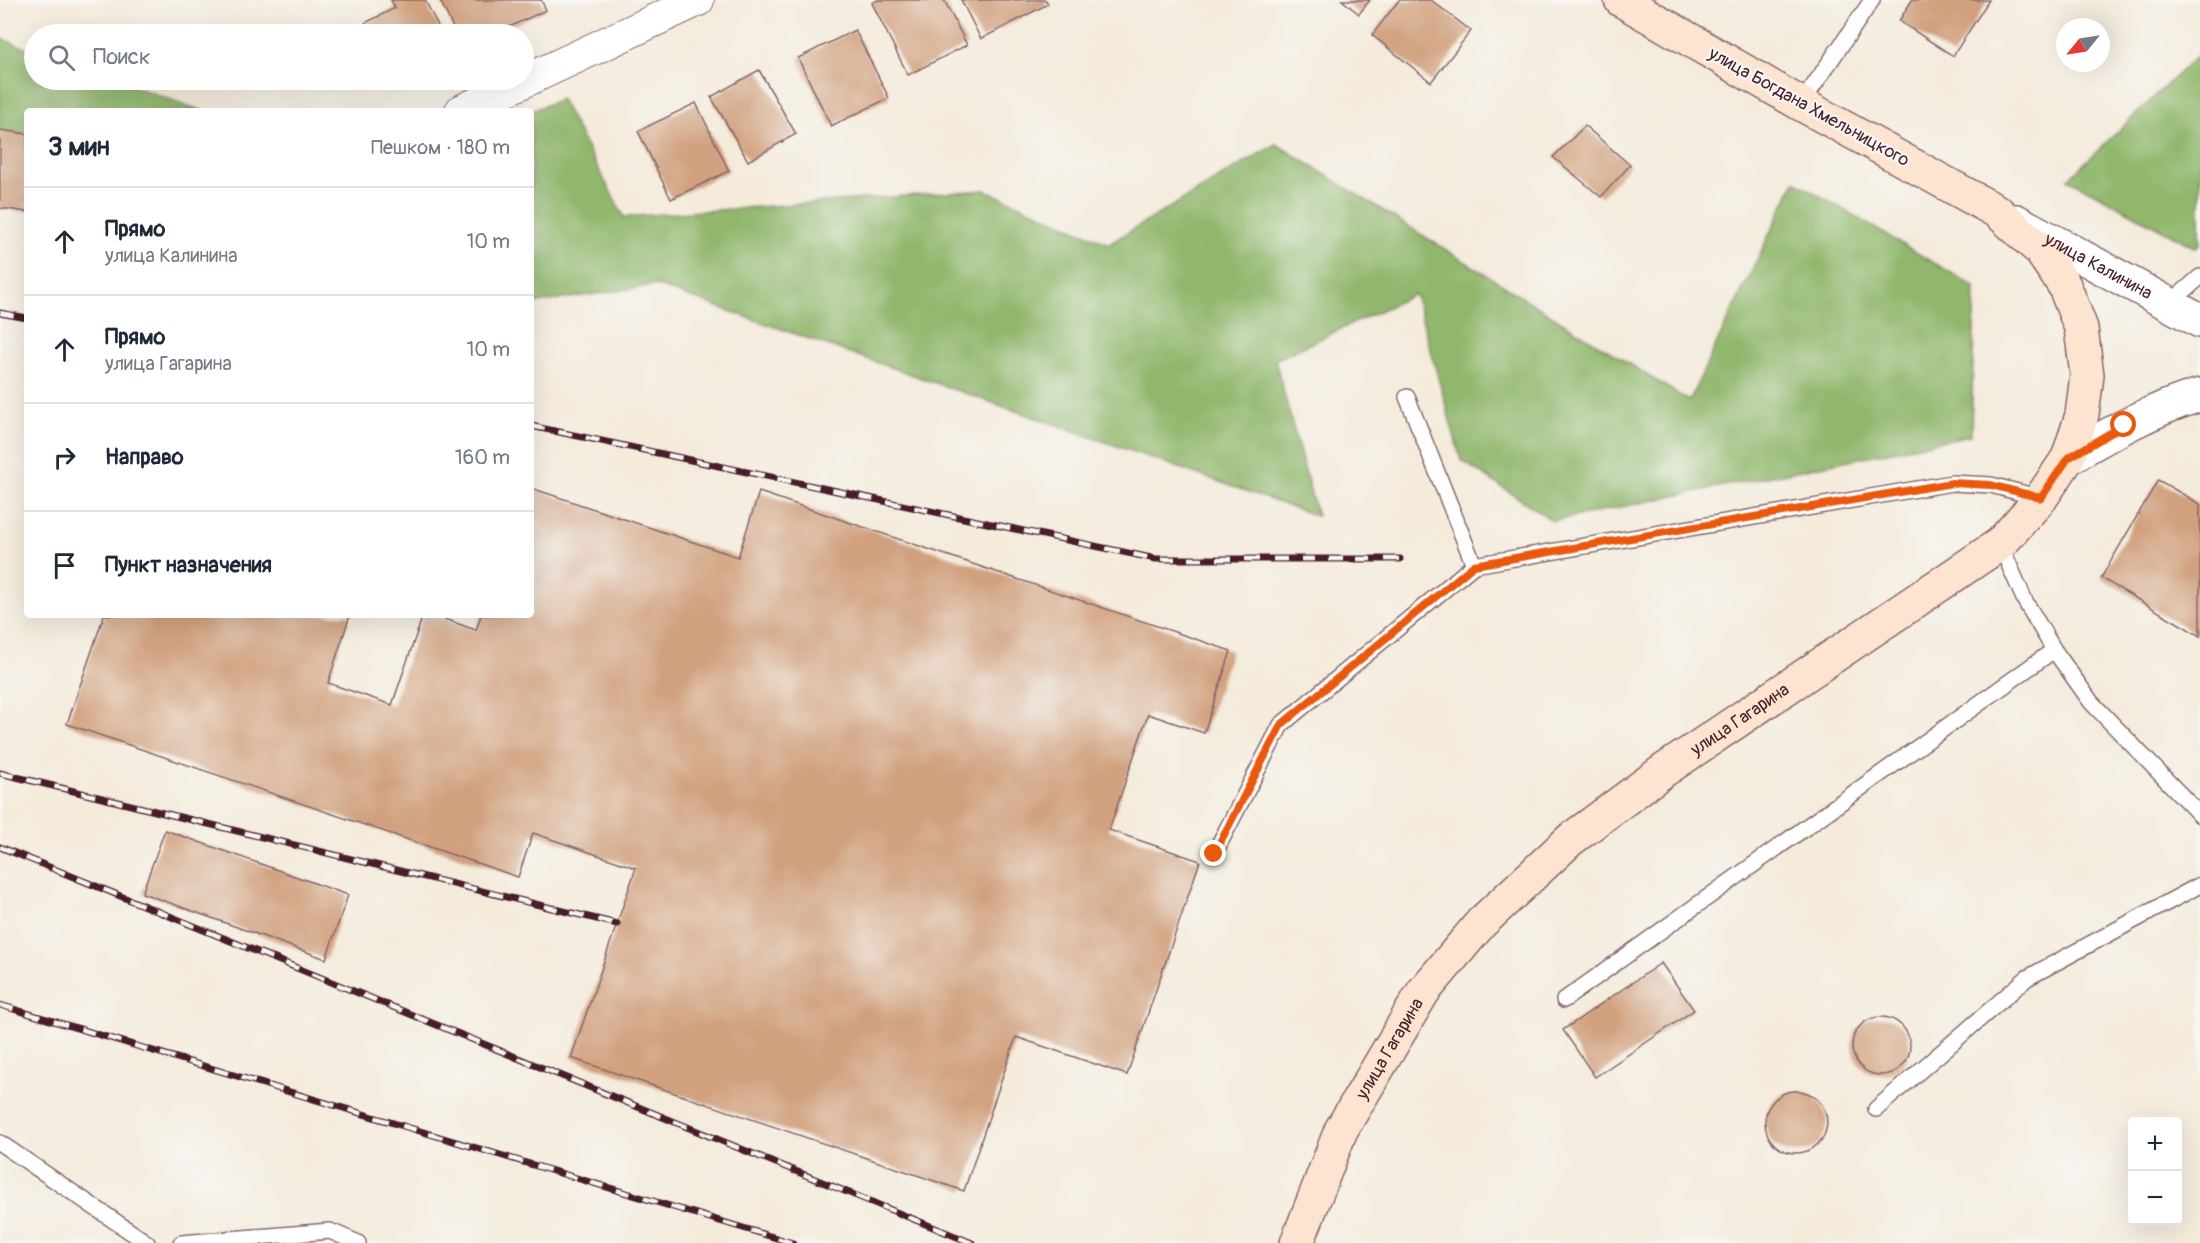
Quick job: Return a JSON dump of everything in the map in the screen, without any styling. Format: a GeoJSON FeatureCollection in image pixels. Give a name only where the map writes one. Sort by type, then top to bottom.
{"type":"FeatureCollection","features":[{"type":"Feature","properties":{"kind":"main road","name":"улица Богдана Хмельницкого"},"geometry":{"type":"LineString","coordinates":[[1621,0],[1801,104],[1998,212]]}},
{"type":"Feature","properties":{"kind":"main road","name":"улица Гагарина"},"geometry":{"type":"LineString","coordinates":[[1297,1243],[1341,1130],[1423,992],[1481,923],[1570,840],[1663,771],[2000,544],[2041,498],[2068,458],[2082,415],[2087,375],[2081,328],[2064,285],[2040,250],[1998,212]]}},
{"type":"Feature","properties":{"kind":"street"},"geometry":{"type":"LineString","coordinates":[[534,77],[698,0]]}},
{"type":"Feature","properties":{"kind":"street"},"geometry":{"type":"LineString","coordinates":[[467,108],[506,90]]}},
{"type":"Feature","properties":{"kind":"street","name":"улица Калинина"},"geometry":{"type":"LineString","coordinates":[[1998,212],[2200,321]]}},
{"type":"Feature","properties":{"kind":"street"},"geometry":{"type":"LineString","coordinates":[[2068,458],[2124,425],[2176,402],[2200,395]]}},
{"type":"Feature","properties":{"kind":"lane"},"geometry":{"type":"LineString","coordinates":[[1801,104],[1872,0]]}},
{"type":"Feature","properties":{"kind":"lane"},"geometry":{"type":"LineString","coordinates":[[2169,304],[2200,277]]}},
{"type":"Feature","properties":{"kind":"lane"},"geometry":{"type":"LineString","coordinates":[[1407,397],[1474,565]]}},
{"type":"Feature","properties":{"kind":"lane"},"geometry":{"type":"LineString","coordinates":[[1214,854],[1281,725],[1474,565],[1952,483],[1991,485],[2041,498]]}},
{"type":"Feature","properties":{"kind":"lane"},"geometry":{"type":"LineString","coordinates":[[2000,544],[2025,601],[2054,650],[2091,702],[2200,815]]}},
{"type":"Feature","properties":{"kind":"lane"},"geometry":{"type":"LineString","coordinates":[[1564,1000],[2054,650]]}},
{"type":"Feature","properties":{"kind":"lane"},"geometry":{"type":"LineString","coordinates":[[1876,1109],[2027,978],[2200,885]]}},
{"type":"Feature","properties":{"kind":"lane"},"geometry":{"type":"LineString","coordinates":[[0,1143],[147,1243]]}},
{"type":"Feature","properties":{"kind":"lane"},"geometry":{"type":"LineString","coordinates":[[181,1243],[330,1231],[358,1243]]}},
{"type":"Feature","properties":{"kind":"green space"},"geometry":{"type":"Polygon","coordinates":[[[0,38],[24,47],[24,90],[143,90],[194,108],[24,108],[24,134],[0,130],[0,38]]]}},
{"type":"Feature","properties":{"kind":"green space"},"geometry":{"type":"Polygon","coordinates":[[[2200,53],[2200,244],[2196,248],[2068,179],[2200,53]]]}},
{"type":"Feature","properties":{"kind":"green space"},"geometry":{"type":"Polygon","coordinates":[[[561,99],[624,217],[985,190],[1109,244],[1276,144],[1689,401],[1795,181],[1975,287],[1971,435],[1553,521],[1461,460],[1415,294],[1275,360],[1317,516],[655,285],[534,304],[534,110],[561,99]]]}},
{"type":"Feature","properties":{"kind":"building"},"geometry":{"type":"Polygon","coordinates":[[[391,0],[425,0],[437,24],[365,24],[395,8],[391,0]]]}},
{"type":"Feature","properties":{"kind":"building"},"geometry":{"type":"Polygon","coordinates":[[[440,0],[541,0],[546,10],[516,24],[451,24],[440,0]]]}},
{"type":"Feature","properties":{"kind":"building"},"geometry":{"type":"Polygon","coordinates":[[[878,0],[944,0],[967,45],[908,75],[872,3],[878,0]]]}},
{"type":"Feature","properties":{"kind":"building"},"geometry":{"type":"Polygon","coordinates":[[[961,0],[1046,0],[1048,4],[981,39],[961,0]]]}},
{"type":"Feature","properties":{"kind":"building"},"geometry":{"type":"Polygon","coordinates":[[[1342,0],[1370,0],[1359,14],[1342,0]]]}},
{"type":"Feature","properties":{"kind":"building"},"geometry":{"type":"Polygon","coordinates":[[[1399,0],[1431,0],[1471,31],[1431,82],[1372,35],[1399,0]]]}},
{"type":"Feature","properties":{"kind":"building"},"geometry":{"type":"Polygon","coordinates":[[[1912,0],[1989,0],[1953,56],[1899,21],[1912,0]]]}},
{"type":"Feature","properties":{"kind":"building"},"geometry":{"type":"Polygon","coordinates":[[[855,30],[889,98],[831,126],[798,58],[855,30]]]}},
{"type":"Feature","properties":{"kind":"building"},"geometry":{"type":"Polygon","coordinates":[[[759,70],[796,134],[748,161],[711,97],[759,70]]]}},
{"type":"Feature","properties":{"kind":"building"},"geometry":{"type":"Polygon","coordinates":[[[696,103],[729,171],[671,199],[638,131],[696,103]]]}},
{"type":"Feature","properties":{"kind":"building"},"geometry":{"type":"Polygon","coordinates":[[[1585,126],[1630,165],[1601,197],[1553,157],[1585,126]]]}},
{"type":"Feature","properties":{"kind":"building"},"geometry":{"type":"Polygon","coordinates":[[[0,130],[24,134],[24,212],[0,208],[0,130]]]}},
{"type":"Feature","properties":{"kind":"building"},"geometry":{"type":"Polygon","coordinates":[[[2158,480],[2200,504],[2200,636],[2101,578],[2158,480]]]}},
{"type":"Feature","properties":{"kind":"building"},"geometry":{"type":"Polygon","coordinates":[[[534,489],[738,557],[759,492],[1231,651],[1204,733],[1148,714],[1109,830],[1200,861],[1127,1075],[1016,1037],[964,1191],[571,1058],[636,868],[533,833],[518,877],[67,724],[103,618],[349,618],[328,683],[392,705],[422,618],[442,618],[476,630],[480,618],[534,618],[534,489]]]}},
{"type":"Feature","properties":{"kind":"building"},"geometry":{"type":"Polygon","coordinates":[[[165,830],[348,895],[326,959],[142,893],[165,830]]]}},
{"type":"Feature","properties":{"kind":"building"},"geometry":{"type":"Polygon","coordinates":[[[1661,963],[1694,1010],[1595,1077],[1563,1030],[1661,963]]]}},
{"type":"Feature","properties":{"kind":"building"},"geometry":{"type":"Polygon","coordinates":[[[1881,1017],[1892,1019],[1905,1030],[1910,1046],[1908,1057],[1897,1070],[1881,1075],[1870,1073],[1857,1062],[1852,1046],[1854,1035],[1865,1022],[1881,1017]]]}},
{"type":"Feature","properties":{"kind":"building"},"geometry":{"type":"Polygon","coordinates":[[[1790,1091],[1802,1091],[1818,1100],[1825,1110],[1827,1122],[1825,1134],[1818,1144],[1802,1153],[1790,1153],[1779,1148],[1770,1139],[1765,1128],[1765,1116],[1770,1105],[1779,1096],[1790,1091]]]}},
{"type":"Feature","properties":{"kind":"railway"},"geometry":{"type":"LineString","coordinates":[[0,313],[24,317]]}},
{"type":"Feature","properties":{"kind":"railway"},"geometry":{"type":"LineString","coordinates":[[534,427],[1156,559],[1400,559]]}},
{"type":"Feature","properties":{"kind":"railway"},"geometry":{"type":"LineString","coordinates":[[0,773],[617,924]]}},
{"type":"Feature","properties":{"kind":"railway"},"geometry":{"type":"LineString","coordinates":[[0,847],[972,1243]]}},
{"type":"Feature","properties":{"kind":"railway"},"geometry":{"type":"LineString","coordinates":[[0,1005],[793,1243]]}},
{"type":"Feature","properties":{"kind":"route"},"geometry":{"type":"LineString","coordinates":[[1214,854],[1281,725],[1474,565],[1952,483],[1991,485],[2041,498],[2068,458],[2124,425]]}}]}
